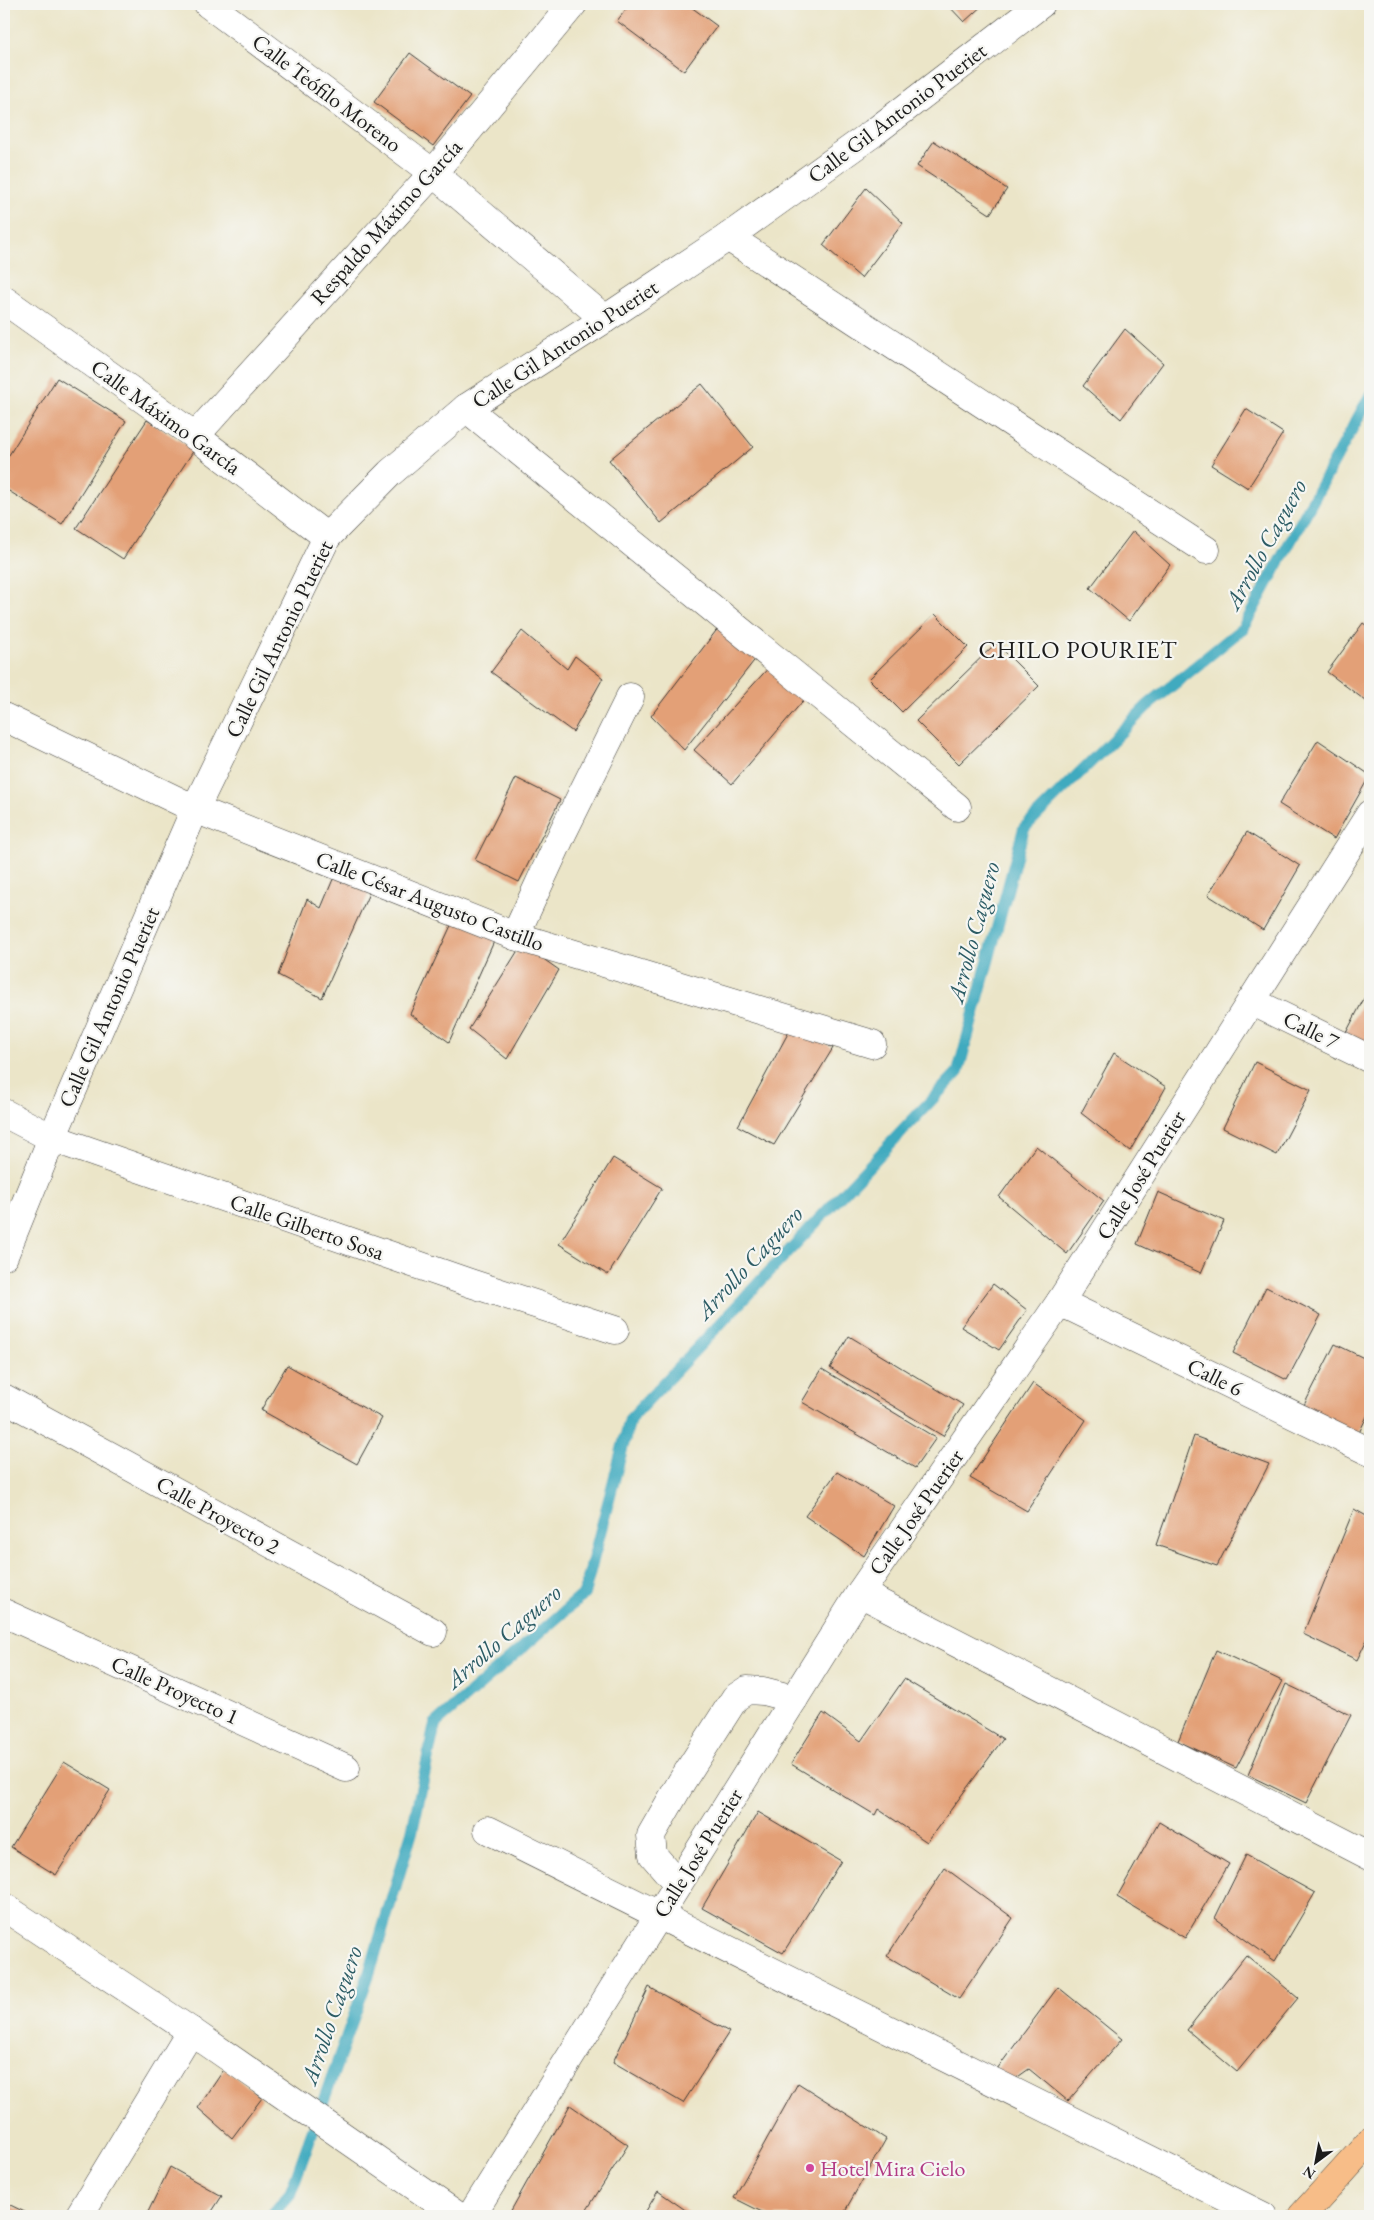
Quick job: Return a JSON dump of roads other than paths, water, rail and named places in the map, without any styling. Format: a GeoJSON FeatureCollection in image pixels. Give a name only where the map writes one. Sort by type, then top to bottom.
{"type":"FeatureCollection","features":[{"type":"Feature","properties":{"kind":"main road"},"geometry":{"type":"LineString","coordinates":[[1302,2216],[1370,2141]]}},
{"type":"Feature","properties":{"kind":"street","name":"Calle Teófilo Moreno"},"geometry":{"type":"LineString","coordinates":[[208,4],[433,173],[605,319]]}},
{"type":"Feature","properties":{"kind":"street","name":"Respaldo Máximo García"},"geometry":{"type":"LineString","coordinates":[[194,436],[433,173],[573,4]]}},
{"type":"Feature","properties":{"kind":"street","name":"Calle Gil Antonio Pueriet"},"geometry":{"type":"LineString","coordinates":[[4,1256],[52,1138],[195,809],[327,537],[390,473],[466,408],[728,237],[873,133],[1041,4]]}},
{"type":"Feature","properties":{"kind":"street"},"geometry":{"type":"LineString","coordinates":[[728,237],[1206,550]]}},
{"type":"Feature","properties":{"kind":"street","name":"Calle Máximo García"},"geometry":{"type":"LineString","coordinates":[[4,300],[194,436],[327,537]]}},
{"type":"Feature","properties":{"kind":"street"},"geometry":{"type":"LineString","coordinates":[[466,408],[957,807]]}},
{"type":"Feature","properties":{"kind":"street"},"geometry":{"type":"LineString","coordinates":[[515,936],[564,830],[630,698]]}},
{"type":"Feature","properties":{"kind":"street","name":"Calle César Augusto Castillo"},"geometry":{"type":"LineString","coordinates":[[4,717],[195,809],[515,936],[872,1044]]}},
{"type":"Feature","properties":{"kind":"street","name":"Calle José Puerier"},"geometry":{"type":"LineString","coordinates":[[471,2216],[860,1593],[1060,1302],[1370,814]]}},
{"type":"Feature","properties":{"kind":"street","name":"Calle 7"},"geometry":{"type":"LineString","coordinates":[[1251,1000],[1370,1059]]}},
{"type":"Feature","properties":{"kind":"street","name":"Calle Gilberto Sosa"},"geometry":{"type":"LineString","coordinates":[[4,1113],[52,1138],[470,1283],[615,1330]]}},
{"type":"Feature","properties":{"kind":"street","name":"Calle 6"},"geometry":{"type":"LineString","coordinates":[[1060,1302],[1370,1452]]}},
{"type":"Feature","properties":{"kind":"street","name":"Calle Proyecto 2"},"geometry":{"type":"LineString","coordinates":[[4,1398],[433,1632]]}},
{"type":"Feature","properties":{"kind":"street"},"geometry":{"type":"LineString","coordinates":[[860,1593],[1370,1856]]}},
{"type":"Feature","properties":{"kind":"street","name":"Calle Proyecto 1"},"geometry":{"type":"LineString","coordinates":[[4,1613],[346,1768]]}},
{"type":"Feature","properties":{"kind":"street"},"geometry":{"type":"LineString","coordinates":[[678,1884],[653,1855],[651,1835],[682,1781],[735,1698],[747,1690],[763,1691],[794,1699]]}},
{"type":"Feature","properties":{"kind":"street"},"geometry":{"type":"LineString","coordinates":[[488,1830],[659,1917],[1263,2216]]}},
{"type":"Feature","properties":{"kind":"street"},"geometry":{"type":"LineString","coordinates":[[4,1907],[191,2031],[458,2216]]}},
{"type":"Feature","properties":{"kind":"street"},"geometry":{"type":"LineString","coordinates":[[79,2216],[191,2031]]}},
{"type":"Feature","properties":{"kind":"waterway","name":"Arrollo Caguero"},"geometry":{"type":"LineString","coordinates":[[271,2216],[290,2194],[369,1974],[412,1832],[435,1724],[584,1594],[630,1419],[958,1072],[1024,828],[1147,706],[1243,628],[1370,396]]}},
{"type":"Feature","properties":{"kind":"place","name":"Hotel Mira Cielo"},"geometry":{"type":"Point","coordinates":[810,2168]}},
{"type":"Feature","properties":{"kind":"district","name":"CHILO POURIET"},"geometry":{"type":"Point","coordinates":[1078,649]}}]}
